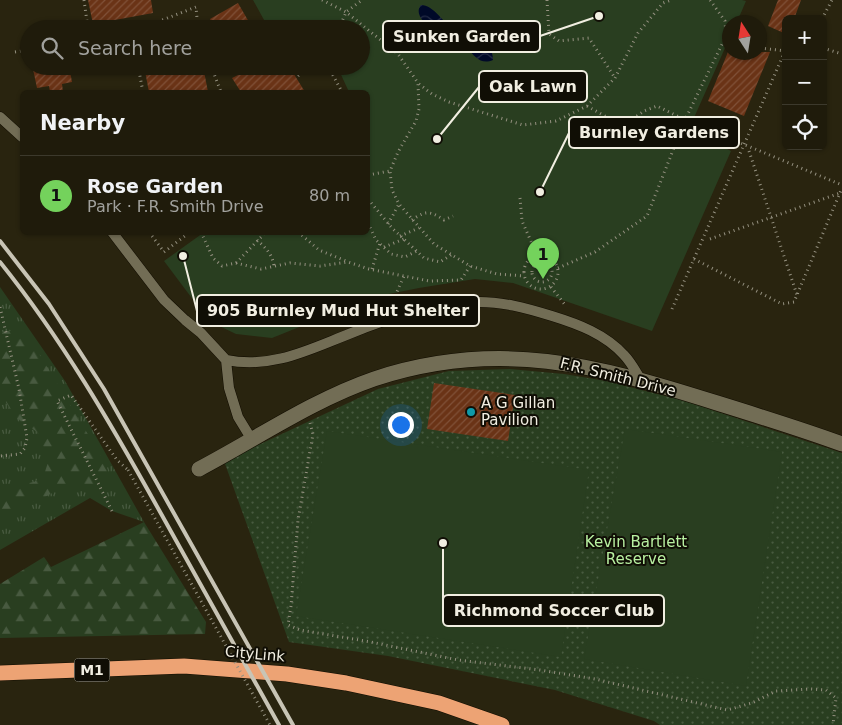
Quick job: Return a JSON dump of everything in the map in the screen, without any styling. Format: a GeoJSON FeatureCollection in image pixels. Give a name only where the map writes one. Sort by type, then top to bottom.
{"type":"FeatureCollection","features":[{"type":"Feature","properties":{"kind":"highway","name":"CityLink"},"geometry":{"type":"LineString","coordinates":[[0,673],[184,666],[287,674],[346,683],[439,703],[502,725]]}},
{"type":"Feature","properties":{"kind":"street","name":"F.R. Smith Drive"},"geometry":{"type":"LineString","coordinates":[[200,469],[338,394],[374,380],[419,367],[468,358],[493,357],[556,361],[597,369],[641,380],[842,444]]}},
{"type":"Feature","properties":{"kind":"lane"},"geometry":{"type":"LineString","coordinates":[[0,117],[20,135]]}},
{"type":"Feature","properties":{"kind":"lane"},"geometry":{"type":"LineString","coordinates":[[114,235],[164,300],[226,360],[241,363],[275,361],[296,355],[384,321],[446,305],[474,302],[525,307],[583,326],[626,356],[641,380]]}},
{"type":"Feature","properties":{"kind":"lane"},"geometry":{"type":"LineString","coordinates":[[226,360],[229,388],[238,417],[252,440]]}},
{"type":"Feature","properties":{"kind":"path"},"geometry":{"type":"LineString","coordinates":[[84,0],[87,20]]}},
{"type":"Feature","properties":{"kind":"path"},"geometry":{"type":"LineString","coordinates":[[322,0],[346,12],[356,20]]}},
{"type":"Feature","properties":{"kind":"path"},"geometry":{"type":"LineString","coordinates":[[343,20],[346,12],[362,0]]}},
{"type":"Feature","properties":{"kind":"path"},"geometry":{"type":"LineString","coordinates":[[547,0],[549,34],[559,41],[589,38],[615,78]]}},
{"type":"Feature","properties":{"kind":"path"},"geometry":{"type":"LineString","coordinates":[[370,31],[398,54],[418,83],[432,94],[449,102],[523,125],[556,121],[587,106],[615,78],[638,33],[663,4],[671,0]]}},
{"type":"Feature","properties":{"kind":"path"},"geometry":{"type":"LineString","coordinates":[[710,0],[722,17]]}},
{"type":"Feature","properties":{"kind":"path"},"geometry":{"type":"LineString","coordinates":[[824,15],[832,0]]}},
{"type":"Feature","properties":{"kind":"path"},"geometry":{"type":"LineString","coordinates":[[162,20],[196,7],[197,20]]}},
{"type":"Feature","properties":{"kind":"path"},"geometry":{"type":"LineString","coordinates":[[558,268],[595,252],[647,216],[686,120],[722,48]]}},
{"type":"Feature","properties":{"kind":"path"},"geometry":{"type":"LineString","coordinates":[[767,49],[782,51]]}},
{"type":"Feature","properties":{"kind":"path"},"geometry":{"type":"LineString","coordinates":[[827,49],[842,54]]}},
{"type":"Feature","properties":{"kind":"path"},"geometry":{"type":"LineString","coordinates":[[15,52],[20,51]]}},
{"type":"Feature","properties":{"kind":"path"},"geometry":{"type":"LineString","coordinates":[[672,309],[782,58]]}},
{"type":"Feature","properties":{"kind":"path"},"geometry":{"type":"LineString","coordinates":[[140,75],[144,90]]}},
{"type":"Feature","properties":{"kind":"path"},"geometry":{"type":"LineString","coordinates":[[214,75],[220,90]]}},
{"type":"Feature","properties":{"kind":"path"},"geometry":{"type":"LineString","coordinates":[[333,75],[341,90]]}},
{"type":"Feature","properties":{"kind":"path"},"geometry":{"type":"LineString","coordinates":[[418,83],[419,109],[416,121],[398,152],[390,171],[392,190],[399,204],[434,244],[470,266],[497,274],[524,276]]}},
{"type":"Feature","properties":{"kind":"path"},"geometry":{"type":"LineString","coordinates":[[587,106],[612,120],[630,122],[644,111],[656,106],[842,186],[794,302],[782,304],[694,259]]}},
{"type":"Feature","properties":{"kind":"path"},"geometry":{"type":"LineString","coordinates":[[749,151],[797,295]]}},
{"type":"Feature","properties":{"kind":"path"},"geometry":{"type":"LineString","coordinates":[[370,175],[390,171]]}},
{"type":"Feature","properties":{"kind":"path"},"geometry":{"type":"LineString","coordinates":[[710,239],[840,193]]}},
{"type":"Feature","properties":{"kind":"path"},"geometry":{"type":"LineString","coordinates":[[520,198],[522,221],[536,255]]}},
{"type":"Feature","properties":{"kind":"path"},"geometry":{"type":"LineString","coordinates":[[370,202],[388,224],[424,258],[440,262],[451,255]]}},
{"type":"Feature","properties":{"kind":"path"},"geometry":{"type":"LineString","coordinates":[[388,224],[399,204]]}},
{"type":"Feature","properties":{"kind":"path"},"geometry":{"type":"LineString","coordinates":[[412,220],[422,213],[433,213],[444,220],[453,216]]}},
{"type":"Feature","properties":{"kind":"path"},"geometry":{"type":"LineString","coordinates":[[370,227],[376,240],[391,254],[405,257],[418,251]]}},
{"type":"Feature","properties":{"kind":"path"},"geometry":{"type":"LineString","coordinates":[[384,247],[419,228]]}},
{"type":"Feature","properties":{"kind":"path"},"geometry":{"type":"LineString","coordinates":[[151,235],[164,252],[186,235]]}},
{"type":"Feature","properties":{"kind":"path"},"geometry":{"type":"LineString","coordinates":[[203,235],[213,258],[222,266],[236,263],[261,269],[290,263],[320,266],[348,262]]}},
{"type":"Feature","properties":{"kind":"path"},"geometry":{"type":"LineString","coordinates":[[236,263],[263,235]]}},
{"type":"Feature","properties":{"kind":"path"},"geometry":{"type":"LineString","coordinates":[[302,235],[319,250],[348,262],[430,281],[461,280],[470,266]]}},
{"type":"Feature","properties":{"kind":"path"},"geometry":{"type":"LineString","coordinates":[[258,240],[273,259],[274,267]]}},
{"type":"Feature","properties":{"kind":"path"},"geometry":{"type":"LineString","coordinates":[[372,269],[380,243]]}},
{"type":"Feature","properties":{"kind":"path"},"geometry":{"type":"LineString","coordinates":[[536,255],[547,256],[556,263],[558,268],[559,273],[555,283],[546,289],[535,288],[530,285],[524,276],[525,266],[536,255]]}},
{"type":"Feature","properties":{"kind":"path"},"geometry":{"type":"LineString","coordinates":[[542,262],[548,264],[552,272],[548,280],[542,282],[534,278],[532,272],[536,264],[542,262]]}},
{"type":"Feature","properties":{"kind":"path"},"geometry":{"type":"LineString","coordinates":[[384,321],[404,276]]}},
{"type":"Feature","properties":{"kind":"path"},"geometry":{"type":"LineString","coordinates":[[0,306],[27,438],[25,448],[20,454],[0,456]]}},
{"type":"Feature","properties":{"kind":"path"},"geometry":{"type":"LineString","coordinates":[[112,511],[57,401],[71,395],[117,460],[128,470],[270,725]]}},
{"type":"Feature","properties":{"kind":"path"},"geometry":{"type":"LineString","coordinates":[[307,410],[313,434],[298,520],[292,606],[288,625],[300,630],[458,660],[595,679],[727,710],[752,703],[776,691],[826,690],[836,698],[833,725]]}},
{"type":"Feature","properties":{"kind":"green space"},"geometry":{"type":"Polygon","coordinates":[[[253,0],[746,1],[740,15],[722,15],[722,55],[689,129],[731,151],[652,331],[513,283],[475,279],[374,297],[272,338],[236,334],[209,321],[164,261],[200,235],[370,235],[370,90],[348,90],[341,75],[370,75],[370,20],[264,20],[253,0]]]}},
{"type":"Feature","properties":{"kind":"green space"},"geometry":{"type":"Polygon","coordinates":[[[0,287],[65,381],[144,522],[112,511],[90,498],[0,550],[0,287]]]}},
{"type":"Feature","properties":{"kind":"green space"},"geometry":{"type":"Polygon","coordinates":[[[19,330],[30,339],[106,464],[109,475],[108,481],[105,484],[69,484],[45,497],[0,514],[0,488],[34,482],[44,475],[49,459],[37,432],[14,416],[0,392],[0,334],[19,330]]]}},
{"type":"Feature","properties":{"kind":"green space","name":"Kevin Bartlett Reserve"},"geometry":{"type":"Polygon","coordinates":[[[510,369],[564,374],[606,381],[681,400],[842,453],[842,725],[660,725],[654,721],[555,690],[388,656],[289,642],[224,461],[378,389],[449,371],[510,369]]]}},
{"type":"Feature","properties":{"kind":"green space"},"geometry":{"type":"Polygon","coordinates":[[[625,429],[782,452],[746,686],[584,659],[625,429]]]}},
{"type":"Feature","properties":{"kind":"green space"},"geometry":{"type":"Polygon","coordinates":[[[327,431],[589,470],[561,657],[296,616],[327,431]]]}},
{"type":"Feature","properties":{"kind":"green space"},"geometry":{"type":"Polygon","coordinates":[[[144,522],[206,622],[205,634],[0,638],[0,584],[44,557],[51,567],[144,522]]]}},
{"type":"Feature","properties":{"kind":"water"},"geometry":{"type":"Polygon","coordinates":[[[421,5],[433,10],[449,25],[482,40],[490,48],[493,60],[486,62],[474,56],[461,38],[451,30],[428,26],[419,13],[421,5]]]}},
{"type":"Feature","properties":{"kind":"building"},"geometry":{"type":"Polygon","coordinates":[[[88,0],[151,0],[153,13],[115,20],[92,20],[88,0]]]}},
{"type":"Feature","properties":{"kind":"building"},"geometry":{"type":"Polygon","coordinates":[[[778,0],[801,0],[795,15],[782,15],[782,32],[768,26],[778,0]]]}},
{"type":"Feature","properties":{"kind":"building"},"geometry":{"type":"Polygon","coordinates":[[[238,3],[248,20],[210,20],[238,3]]]}},
{"type":"Feature","properties":{"kind":"building"},"geometry":{"type":"Polygon","coordinates":[[[725,60],[767,60],[744,116],[708,101],[725,60]]]}},
{"type":"Feature","properties":{"kind":"building"},"geometry":{"type":"Polygon","coordinates":[[[34,75],[71,75],[72,82],[62,84],[63,90],[50,90],[49,86],[37,88],[34,75]]]}},
{"type":"Feature","properties":{"kind":"building"},"geometry":{"type":"Polygon","coordinates":[[[146,75],[205,75],[208,90],[149,90],[146,75]]]}},
{"type":"Feature","properties":{"kind":"building"},"geometry":{"type":"Polygon","coordinates":[[[238,75],[295,75],[304,90],[240,90],[232,78],[238,75]]]}},
{"type":"Feature","properties":{"kind":"building","name":"A G Gillan Pavilion"},"geometry":{"type":"Polygon","coordinates":[[[434,383],[515,395],[508,441],[427,429],[434,383]]]}},
{"type":"Feature","properties":{"kind":"railway"},"geometry":{"type":"LineString","coordinates":[[0,241],[49,304],[104,389],[293,725]]}},
{"type":"Feature","properties":{"kind":"railway"},"geometry":{"type":"LineString","coordinates":[[0,262],[44,321],[104,414],[279,725]]}},
{"type":"Feature","properties":{"kind":"place","name":"Sunken Garden"},"geometry":{"type":"Point","coordinates":[599,16]}},
{"type":"Feature","properties":{"kind":"place","name":"Oak Lawn"},"geometry":{"type":"Point","coordinates":[437,139]}},
{"type":"Feature","properties":{"kind":"place","name":"Burnley Gardens"},"geometry":{"type":"Point","coordinates":[540,192]}},
{"type":"Feature","properties":{"kind":"place","name":"905 Burnley Mud Hut Shelter"},"geometry":{"type":"Point","coordinates":[183,256]}},
{"type":"Feature","properties":{"kind":"place","name":"Rose Garden"},"geometry":{"type":"Point","coordinates":[543,279]}},
{"type":"Feature","properties":{"kind":"place","name":"A G Gillan Pavilion"},"geometry":{"type":"Point","coordinates":[471,412]}},
{"type":"Feature","properties":{"kind":"place","name":"Richmond Soccer Club"},"geometry":{"type":"Point","coordinates":[443,543]}}]}
